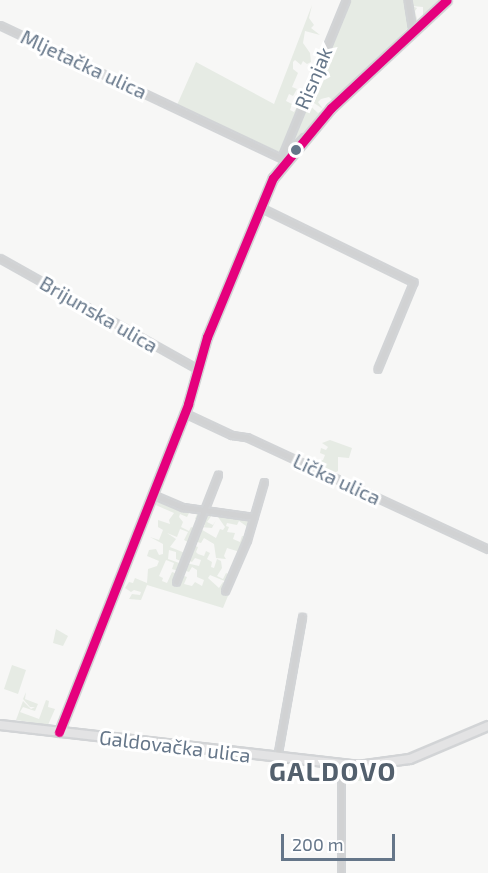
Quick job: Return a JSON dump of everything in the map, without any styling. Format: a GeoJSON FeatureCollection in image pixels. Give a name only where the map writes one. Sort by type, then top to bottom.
{"type":"FeatureCollection","features":[{"type":"Feature","properties":{"kind":"main road"},"geometry":{"type":"LineString","coordinates":[[60,732],[184,413],[207,338],[273,178],[285,158],[339,100],[447,0]]}},
{"type":"Feature","properties":{"kind":"main road","name":"Galdovačka ulica"},"geometry":{"type":"LineString","coordinates":[[0,725],[341,765],[376,765],[410,759],[488,726]]}},
{"type":"Feature","properties":{"kind":"street","name":"Risnjak"},"geometry":{"type":"LineString","coordinates":[[285,158],[346,0]]}},
{"type":"Feature","properties":{"kind":"street"},"geometry":{"type":"LineString","coordinates":[[408,0],[413,31]]}},
{"type":"Feature","properties":{"kind":"street","name":"Mljetačka ulica"},"geometry":{"type":"LineString","coordinates":[[0,25],[285,158]]}},
{"type":"Feature","properties":{"kind":"street"},"geometry":{"type":"LineString","coordinates":[[260,207],[414,284],[378,369]]}},
{"type":"Feature","properties":{"kind":"street","name":"Brijunska ulica"},"geometry":{"type":"LineString","coordinates":[[0,258],[198,369]]}},
{"type":"Feature","properties":{"kind":"street","name":"Lička ulica"},"geometry":{"type":"LineString","coordinates":[[184,413],[232,435],[247,437],[488,549]]}},
{"type":"Feature","properties":{"kind":"street"},"geometry":{"type":"LineString","coordinates":[[176,582],[218,475]]}},
{"type":"Feature","properties":{"kind":"street"},"geometry":{"type":"LineString","coordinates":[[225,591],[247,540],[264,482]]}},
{"type":"Feature","properties":{"kind":"street"},"geometry":{"type":"LineString","coordinates":[[152,494],[172,504],[254,517]]}},
{"type":"Feature","properties":{"kind":"street"},"geometry":{"type":"LineString","coordinates":[[277,758],[302,617]]}},
{"type":"Feature","properties":{"kind":"street"},"geometry":{"type":"LineString","coordinates":[[341,765],[341,873]]}},
{"type":"Feature","properties":{"kind":"shaded area"},"geometry":{"type":"Polygon","coordinates":[[[348,0],[406,0],[410,26],[330,104],[333,101],[329,97],[321,99],[318,102],[323,109],[308,99],[348,0]]]}},
{"type":"Feature","properties":{"kind":"shaded area"},"geometry":{"type":"Polygon","coordinates":[[[408,0],[444,0],[423,18],[423,7],[412,6],[417,8],[415,11],[418,23],[414,27],[408,0]]]}},
{"type":"Feature","properties":{"kind":"shaded area"},"geometry":{"type":"Polygon","coordinates":[[[312,5],[309,18],[314,25],[311,28],[320,35],[305,31],[303,43],[310,53],[311,62],[307,64],[303,61],[301,65],[295,60],[293,62],[293,69],[298,73],[292,87],[297,89],[293,96],[289,94],[286,101],[292,104],[290,110],[294,112],[297,107],[299,108],[281,153],[177,105],[196,62],[274,104],[312,5]]]}},
{"type":"Feature","properties":{"kind":"shaded area"},"geometry":{"type":"Polygon","coordinates":[[[305,101],[318,113],[323,110],[285,156],[305,101]]]}},
{"type":"Feature","properties":{"kind":"shaded area"},"geometry":{"type":"Polygon","coordinates":[[[330,440],[352,448],[349,458],[338,457],[338,471],[333,474],[315,467],[314,463],[323,460],[325,455],[320,453],[321,448],[326,450],[328,447],[322,443],[330,440]]]}},
{"type":"Feature","properties":{"kind":"shaded area"},"geometry":{"type":"Polygon","coordinates":[[[154,497],[167,506],[169,503],[202,513],[199,520],[195,519],[197,514],[190,511],[187,517],[180,514],[179,517],[183,522],[181,527],[189,531],[191,527],[196,529],[190,543],[184,540],[188,532],[180,529],[177,537],[167,533],[176,539],[170,547],[185,553],[183,562],[176,559],[176,552],[169,550],[168,559],[182,564],[179,571],[172,569],[174,563],[166,560],[159,576],[163,578],[162,581],[167,583],[172,572],[178,574],[174,583],[176,585],[181,575],[187,577],[184,584],[192,586],[195,582],[202,586],[204,580],[197,577],[197,570],[192,567],[189,572],[183,570],[186,563],[199,566],[201,560],[195,558],[192,562],[187,560],[192,545],[198,547],[196,552],[198,554],[204,556],[206,551],[210,553],[207,559],[212,562],[211,567],[214,568],[217,559],[221,561],[222,568],[217,576],[223,579],[226,573],[230,575],[227,582],[210,575],[208,578],[219,588],[223,582],[226,584],[243,554],[245,555],[223,608],[147,585],[141,600],[129,599],[132,594],[140,595],[141,592],[134,590],[131,592],[125,588],[129,582],[133,583],[135,578],[147,583],[148,569],[157,566],[159,561],[147,556],[149,550],[156,549],[159,555],[163,554],[163,544],[150,537],[159,540],[163,530],[158,527],[158,520],[170,524],[169,520],[174,513],[151,503],[154,497]]]}},
{"type":"Feature","properties":{"kind":"shaded area"},"geometry":{"type":"Polygon","coordinates":[[[206,512],[251,518],[249,528],[239,521],[237,525],[227,523],[226,526],[229,527],[227,532],[235,533],[233,539],[240,542],[242,536],[246,537],[240,552],[227,548],[224,556],[226,559],[216,558],[214,544],[204,538],[201,543],[194,541],[199,528],[216,538],[220,529],[223,530],[225,527],[218,517],[212,515],[207,522],[213,525],[216,520],[212,528],[200,527],[205,526],[202,522],[206,512]]]}},
{"type":"Feature","properties":{"kind":"shaded area"},"geometry":{"type":"Polygon","coordinates":[[[56,629],[68,636],[63,646],[53,643],[56,629]]]}},
{"type":"Feature","properties":{"kind":"shaded area"},"geometry":{"type":"Polygon","coordinates":[[[12,665],[26,670],[18,694],[4,689],[12,665]]]}},
{"type":"Feature","properties":{"kind":"shaded area"},"geometry":{"type":"Polygon","coordinates":[[[26,692],[25,699],[38,704],[35,711],[23,707],[20,712],[39,719],[46,700],[49,701],[48,707],[55,709],[48,725],[16,720],[23,701],[31,709],[35,707],[30,707],[23,699],[26,692]]]}},
{"type":"Feature","properties":{"kind":"shaded area"},"geometry":{"type":"Polygon","coordinates":[[[345,769],[367,769],[362,781],[357,781],[357,777],[354,777],[347,778],[346,782],[343,782],[345,769]]]}},
{"type":"Feature","properties":{"kind":"transit line"},"geometry":{"type":"LineString","coordinates":[[59,732],[188,404],[207,337],[273,178],[331,108],[447,0]]}},
{"type":"Feature","properties":{"kind":"district","name":"GALDOVO"},"geometry":{"type":"Point","coordinates":[333,771]}}]}
